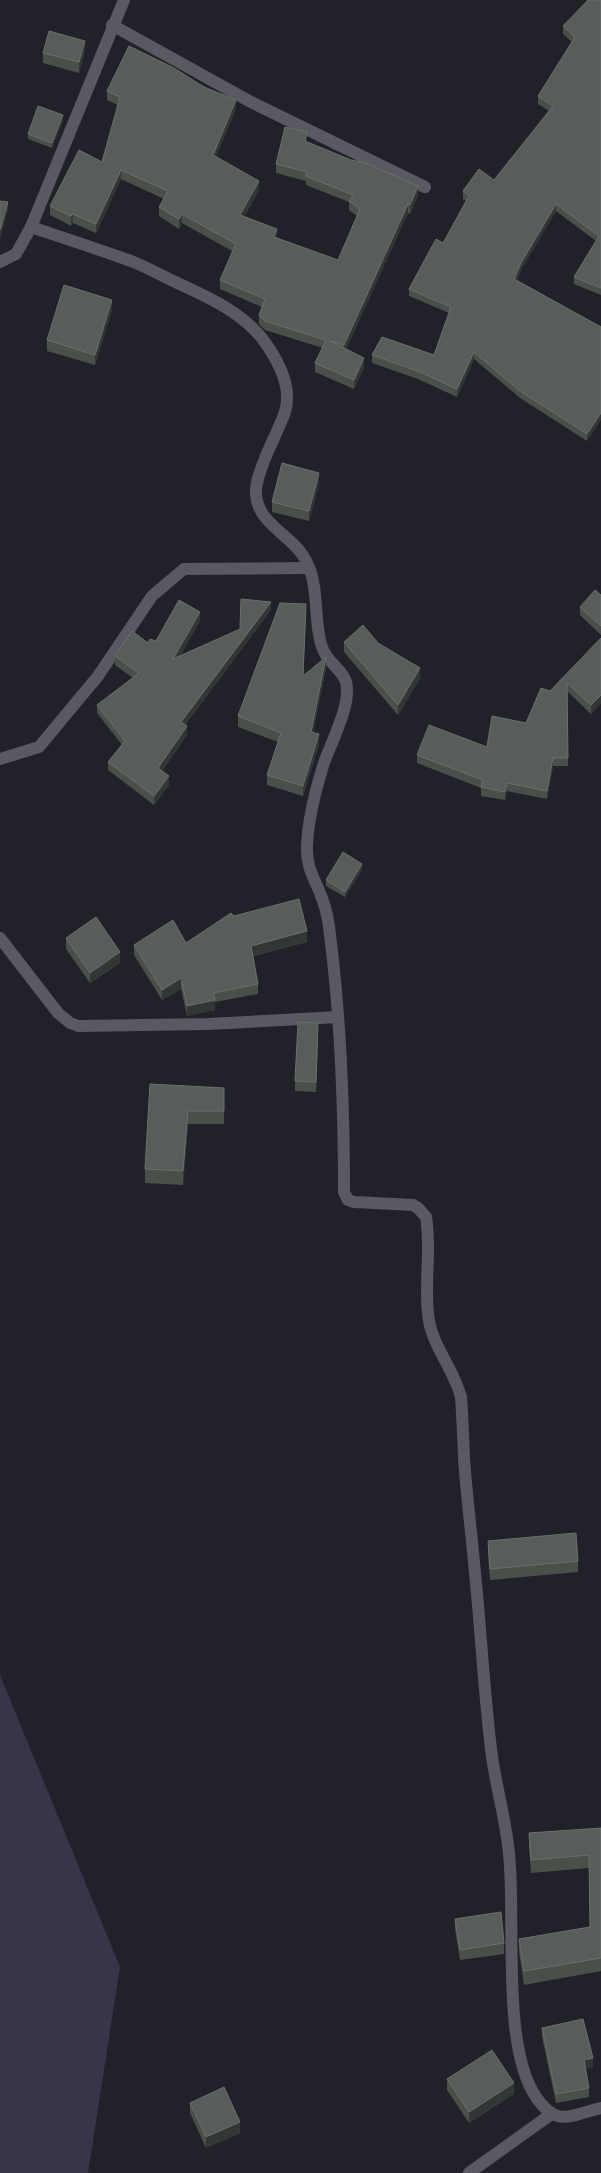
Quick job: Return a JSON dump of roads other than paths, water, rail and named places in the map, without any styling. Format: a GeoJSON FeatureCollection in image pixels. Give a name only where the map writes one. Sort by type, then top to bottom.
{"type":"FeatureCollection","features":[{"type":"Feature","properties":{"kind":"street"},"geometry":{"type":"LineString","coordinates":[[0,262],[16,254],[31,227],[84,100],[112,26],[124,0]]}},
{"type":"Feature","properties":{"kind":"street"},"geometry":{"type":"LineString","coordinates":[[112,26],[251,102],[426,186]]}},
{"type":"Feature","properties":{"kind":"street"},"geometry":{"type":"LineString","coordinates":[[31,227],[133,262],[228,309],[260,337],[280,367],[287,398],[285,412],[260,470],[256,486],[256,496],[259,507],[265,518],[297,548],[309,568],[317,603],[320,641],[327,658],[339,671],[347,685],[347,694],[342,713],[323,767],[309,816],[307,857],[310,871],[323,899],[327,914],[338,1017],[345,1196],[354,1202],[413,1205],[426,1217],[429,1321],[436,1342],[458,1384],[461,1397],[467,1500],[491,1750],[509,1853],[512,1891],[514,2005],[518,2043],[524,2073],[536,2097],[550,2114],[558,2118],[601,2108]]}},
{"type":"Feature","properties":{"kind":"street"},"geometry":{"type":"LineString","coordinates":[[0,760],[40,747],[98,676],[152,596],[184,569],[309,568]]}},
{"type":"Feature","properties":{"kind":"street"},"geometry":{"type":"LineString","coordinates":[[0,938],[58,1013],[78,1026],[208,1024],[338,1017]]}},
{"type":"Feature","properties":{"kind":"street"},"geometry":{"type":"LineString","coordinates":[[469,2173],[550,2114]]}}]}
